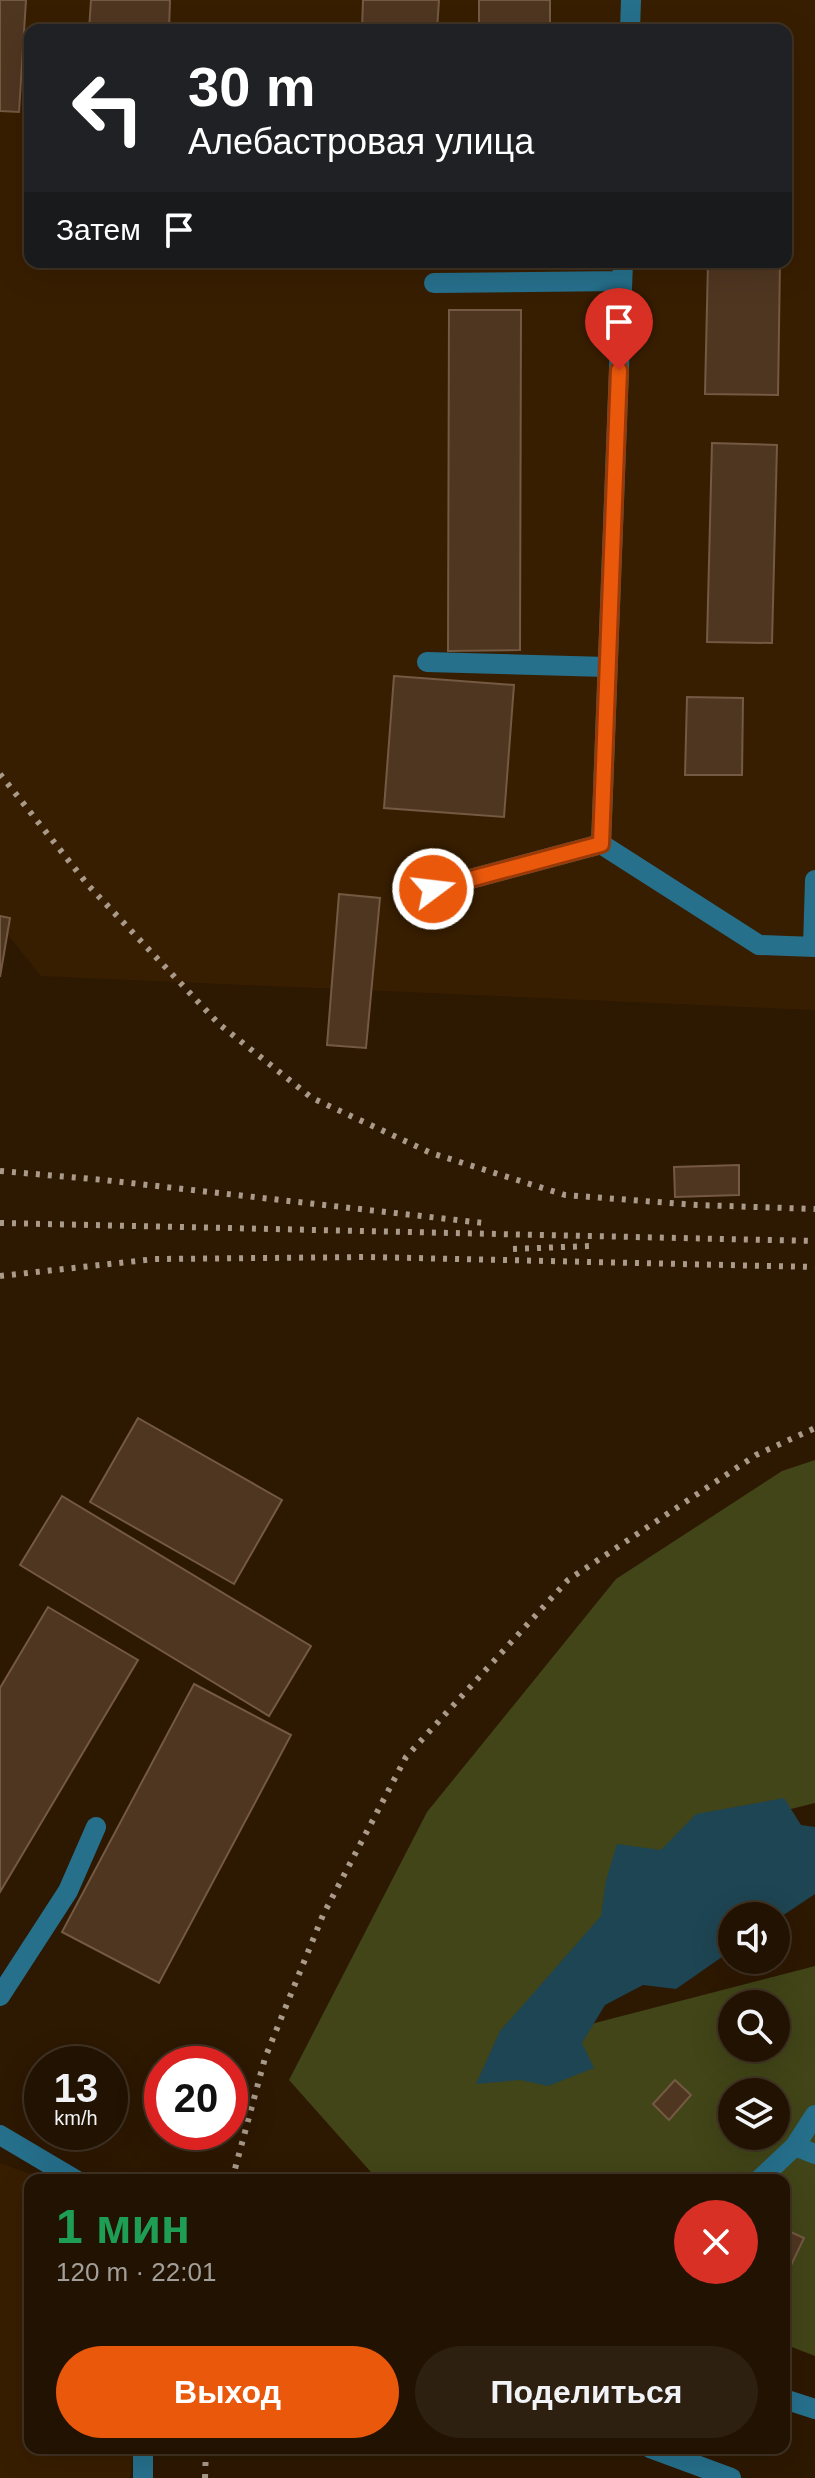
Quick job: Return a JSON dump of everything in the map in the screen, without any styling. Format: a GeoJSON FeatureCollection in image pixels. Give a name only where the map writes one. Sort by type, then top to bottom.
{"type":"FeatureCollection","features":[{"type":"Feature","properties":{"kind":"street"},"geometry":{"type":"LineString","coordinates":[[630,24],[631,0]]}},
{"type":"Feature","properties":{"kind":"street"},"geometry":{"type":"LineString","coordinates":[[434,283],[622,271],[601,844]]}},
{"type":"Feature","properties":{"kind":"street"},"geometry":{"type":"LineString","coordinates":[[427,662],[607,667]]}},
{"type":"Feature","properties":{"kind":"street"},"geometry":{"type":"LineString","coordinates":[[433,889],[601,844],[759,945],[814,947],[815,880]]}},
{"type":"Feature","properties":{"kind":"street"},"geometry":{"type":"LineString","coordinates":[[0,1996],[68,1891],[96,1827]]}},
{"type":"Feature","properties":{"kind":"street"},"geometry":{"type":"LineString","coordinates":[[765,2174],[795,2146],[815,2115]]}},
{"type":"Feature","properties":{"kind":"street"},"geometry":{"type":"LineString","coordinates":[[0,2135],[66,2174]]}},
{"type":"Feature","properties":{"kind":"street"},"geometry":{"type":"LineString","coordinates":[[795,2146],[815,2154]]}},
{"type":"Feature","properties":{"kind":"street"},"geometry":{"type":"LineString","coordinates":[[790,2401],[815,2409]]}},
{"type":"Feature","properties":{"kind":"street"},"geometry":{"type":"LineString","coordinates":[[143,2454],[143,2478]]}},
{"type":"Feature","properties":{"kind":"street"},"geometry":{"type":"LineString","coordinates":[[666,2454],[731,2478]]}},
{"type":"Feature","properties":{"kind":"shaded area"},"geometry":{"type":"Polygon","coordinates":[[[0,0],[815,0],[815,1010],[41,976],[0,925],[0,0]]]}},
{"type":"Feature","properties":{"kind":"shaded area"},"geometry":{"type":"Polygon","coordinates":[[[0,2163],[30,2174],[24,2174],[24,2454],[133,2454],[130,2478],[0,2478],[0,2163]]]}},
{"type":"Feature","properties":{"kind":"green space"},"geometry":{"type":"Polygon","coordinates":[[[815,1460],[815,1803],[683,1836],[506,2046],[718,1991],[718,2062],[790,2062],[790,1990],[722,1990],[815,1966],[815,2356],[790,2346],[790,2174],[373,2174],[289,2080],[427,1812],[616,1579],[782,1471],[815,1460]]]}},
{"type":"Feature","properties":{"kind":"water"},"geometry":{"type":"Polygon","coordinates":[[[784,1798],[801,1825],[815,1827],[815,1894],[790,1911],[790,1902],[718,1902],[718,1960],[676,1989],[643,1985],[605,2005],[582,2043],[594,2068],[548,2086],[520,2080],[476,2084],[500,2031],[601,1916],[606,1880],[617,1844],[661,1850],[696,1814],[784,1798]]]}},
{"type":"Feature","properties":{"kind":"building"},"geometry":{"type":"Polygon","coordinates":[[[0,0],[26,0],[19,112],[0,111],[0,0]]]}},
{"type":"Feature","properties":{"kind":"building"},"geometry":{"type":"Polygon","coordinates":[[[91,0],[170,0],[169,24],[89,24],[91,0]]]}},
{"type":"Feature","properties":{"kind":"building"},"geometry":{"type":"Polygon","coordinates":[[[363,0],[439,0],[437,24],[362,24],[363,0]]]}},
{"type":"Feature","properties":{"kind":"building"},"geometry":{"type":"Polygon","coordinates":[[[479,0],[550,0],[550,24],[479,24],[479,0]]]}},
{"type":"Feature","properties":{"kind":"building"},"geometry":{"type":"Polygon","coordinates":[[[708,268],[780,268],[778,395],[705,394],[708,268]]]}},
{"type":"Feature","properties":{"kind":"building"},"geometry":{"type":"Polygon","coordinates":[[[449,310],[521,310],[520,650],[448,651],[449,310]]]}},
{"type":"Feature","properties":{"kind":"building"},"geometry":{"type":"Polygon","coordinates":[[[712,443],[777,445],[772,643],[707,642],[712,443]]]}},
{"type":"Feature","properties":{"kind":"building"},"geometry":{"type":"Polygon","coordinates":[[[394,676],[514,685],[504,817],[384,808],[394,676]]]}},
{"type":"Feature","properties":{"kind":"building"},"geometry":{"type":"Polygon","coordinates":[[[687,697],[743,698],[742,775],[685,775],[687,697]]]}},
{"type":"Feature","properties":{"kind":"building"},"geometry":{"type":"Polygon","coordinates":[[[339,894],[380,898],[366,1048],[327,1045],[339,894]]]}},
{"type":"Feature","properties":{"kind":"building"},"geometry":{"type":"Polygon","coordinates":[[[0,916],[10,918],[0,977],[0,916]]]}},
{"type":"Feature","properties":{"kind":"building"},"geometry":{"type":"Polygon","coordinates":[[[739,1165],[739,1195],[675,1197],[674,1167],[739,1165]]]}},
{"type":"Feature","properties":{"kind":"building"},"geometry":{"type":"Polygon","coordinates":[[[138,1418],[282,1500],[234,1584],[90,1502],[138,1418]]]}},
{"type":"Feature","properties":{"kind":"building"},"geometry":{"type":"Polygon","coordinates":[[[62,1496],[311,1646],[269,1716],[20,1565],[62,1496]]]}},
{"type":"Feature","properties":{"kind":"building"},"geometry":{"type":"Polygon","coordinates":[[[48,1607],[138,1660],[0,1892],[0,1688],[48,1607]]]}},
{"type":"Feature","properties":{"kind":"building"},"geometry":{"type":"Polygon","coordinates":[[[194,1684],[291,1735],[159,1983],[62,1932],[194,1684]]]}},
{"type":"Feature","properties":{"kind":"building"},"geometry":{"type":"Polygon","coordinates":[[[675,2080],[691,2095],[669,2120],[653,2104],[675,2080]]]}},
{"type":"Feature","properties":{"kind":"building"},"geometry":{"type":"Polygon","coordinates":[[[790,2232],[804,2238],[790,2267],[790,2232]]]}},
{"type":"Feature","properties":{"kind":"railway"},"geometry":{"type":"LineString","coordinates":[[0,774],[88,885],[219,1024],[312,1098],[431,1153],[565,1195],[697,1205],[815,1209]]}},
{"type":"Feature","properties":{"kind":"railway"},"geometry":{"type":"LineString","coordinates":[[0,1171],[483,1223]]}},
{"type":"Feature","properties":{"kind":"railway"},"geometry":{"type":"LineString","coordinates":[[0,1223],[815,1241]]}},
{"type":"Feature","properties":{"kind":"railway"},"geometry":{"type":"LineString","coordinates":[[513,1249],[589,1246]]}},
{"type":"Feature","properties":{"kind":"railway"},"geometry":{"type":"LineString","coordinates":[[0,1276],[155,1259],[369,1257],[815,1267]]}},
{"type":"Feature","properties":{"kind":"railway"},"geometry":{"type":"LineString","coordinates":[[234,2174],[265,2058],[323,1915],[406,1757],[568,1580],[756,1455],[815,1428]]}},
{"type":"Feature","properties":{"kind":"railway"},"geometry":{"type":"LineString","coordinates":[[205,2478],[206,2454]]}},
{"type":"Feature","properties":{"kind":"route"},"geometry":{"type":"LineString","coordinates":[[433,889],[601,844],[619,370]]}}]}
